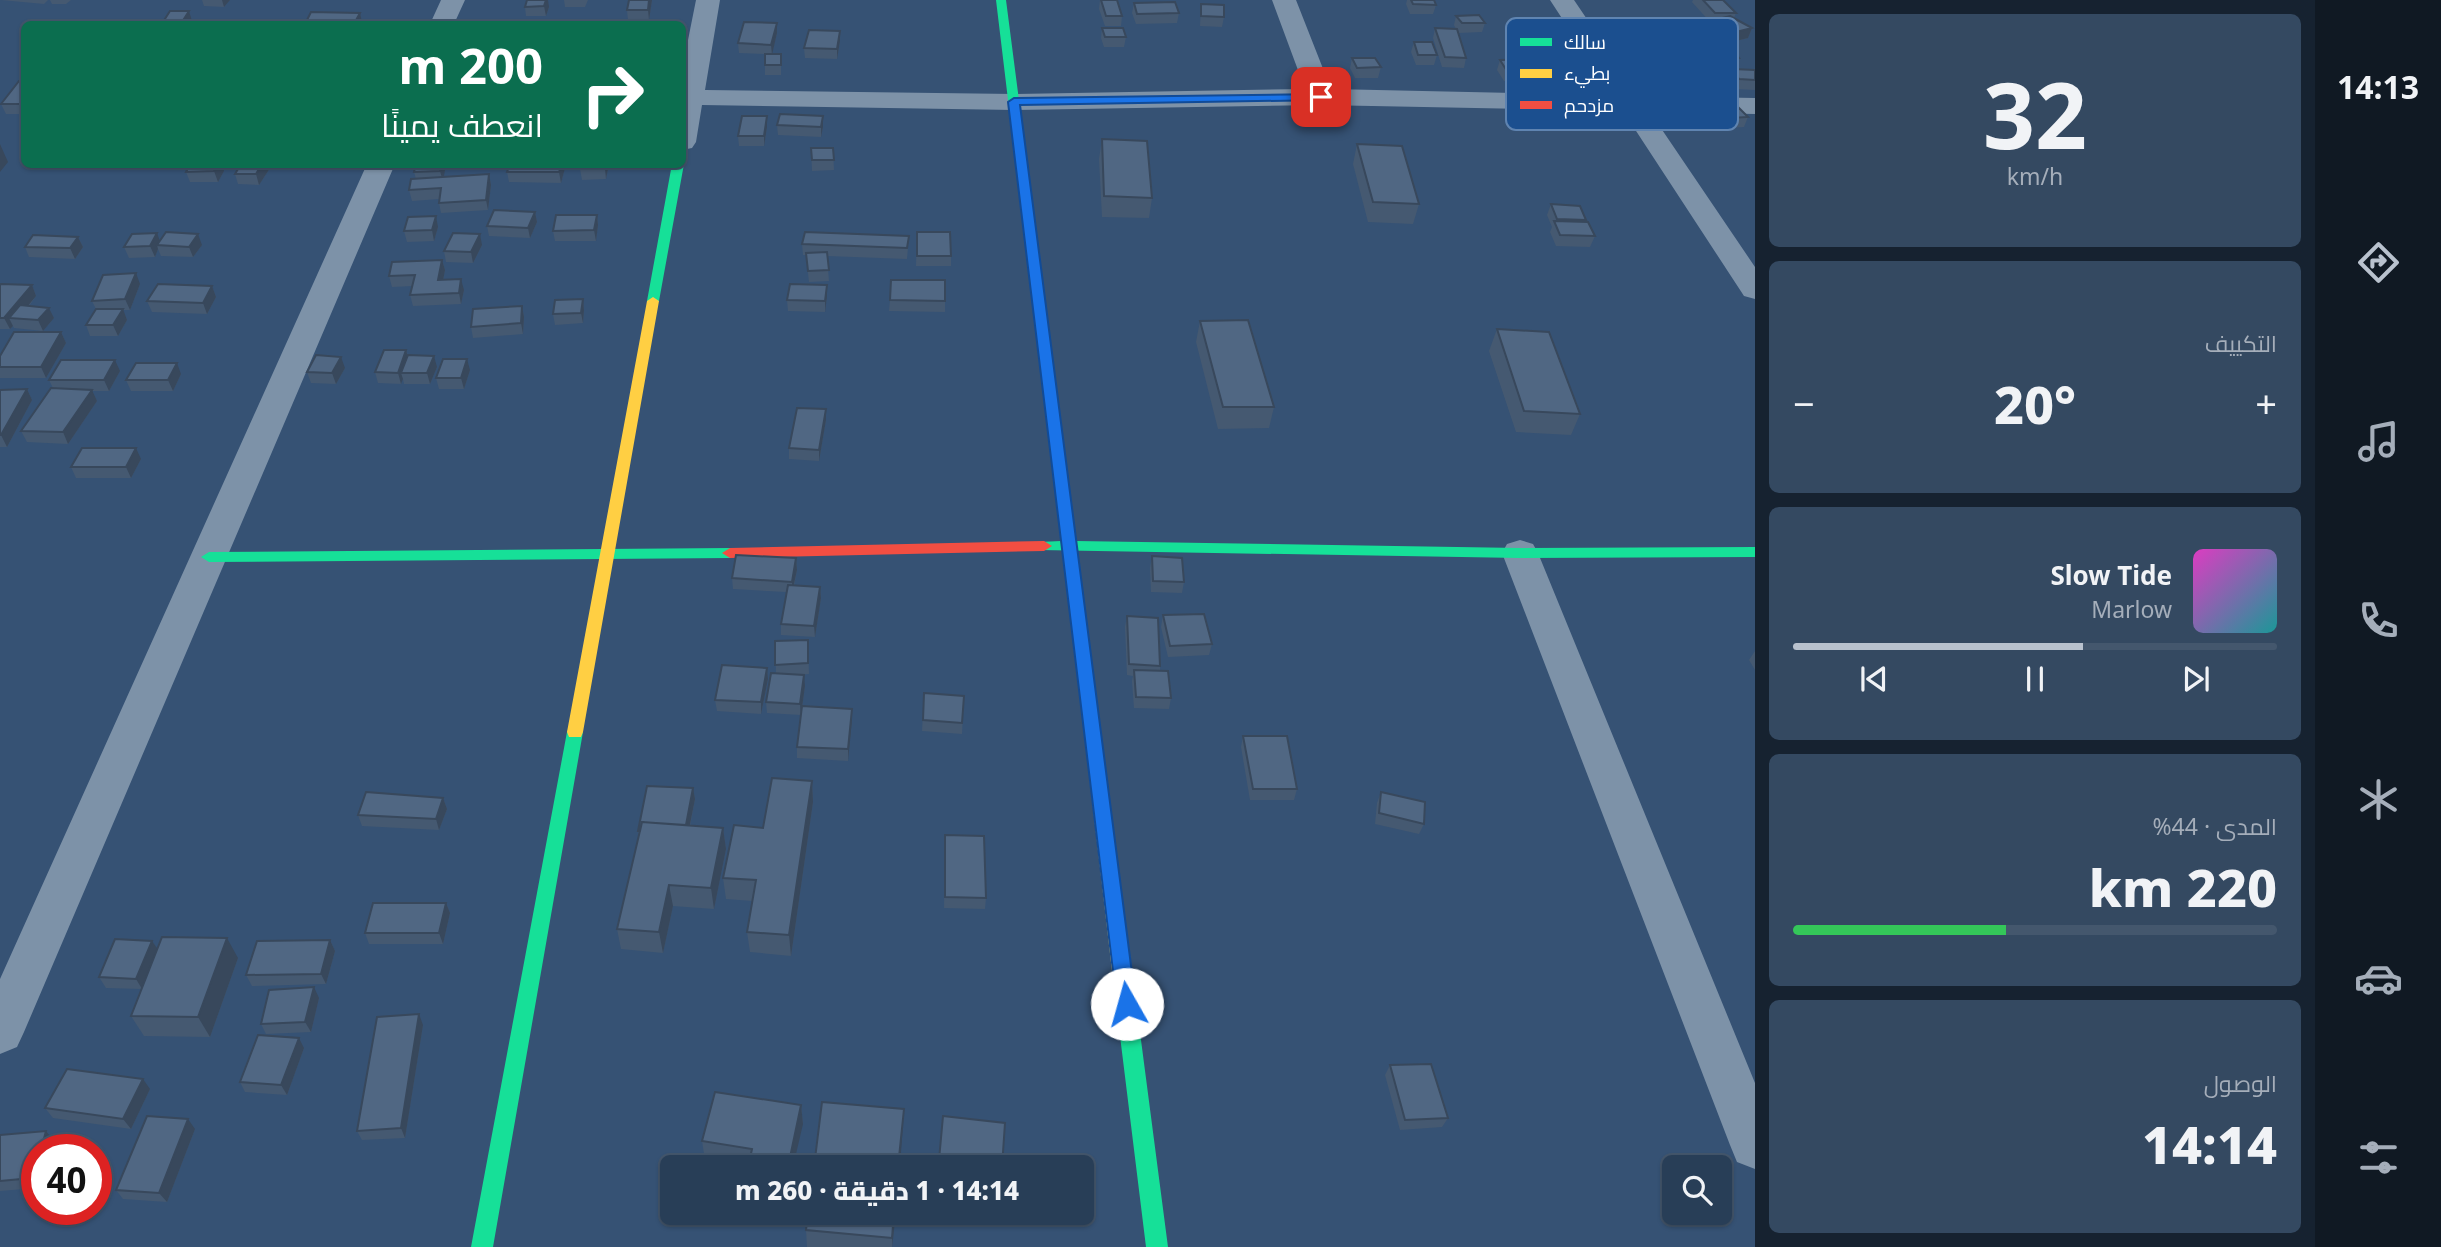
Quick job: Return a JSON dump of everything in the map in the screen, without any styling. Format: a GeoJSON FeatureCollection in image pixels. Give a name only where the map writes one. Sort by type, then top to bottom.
{"type":"FeatureCollection","features":[{"type":"Feature","properties":{"kind":"street"},"geometry":{"type":"LineString","coordinates":[[443,21],[453,0]]}},
{"type":"Feature","properties":{"kind":"street"},"geometry":{"type":"LineString","coordinates":[[708,0],[687,97],[1014,102],[1321,97],[1506,101]]}},
{"type":"Feature","properties":{"kind":"street"},"geometry":{"type":"LineString","coordinates":[[1002,0],[1157,1247]]}},
{"type":"Feature","properties":{"kind":"street"},"geometry":{"type":"LineString","coordinates":[[1284,0],[1321,97]]}},
{"type":"Feature","properties":{"kind":"street"},"geometry":{"type":"LineString","coordinates":[[1562,0],[1574,18]]}},
{"type":"Feature","properties":{"kind":"street"},"geometry":{"type":"LineString","coordinates":[[1647,130],[1755,290]]}},
{"type":"Feature","properties":{"kind":"street"},"geometry":{"type":"LineString","coordinates":[[0,1032],[379,168]]}},
{"type":"Feature","properties":{"kind":"street"},"geometry":{"type":"LineString","coordinates":[[482,1247],[677,168]]}},
{"type":"Feature","properties":{"kind":"street"},"geometry":{"type":"LineString","coordinates":[[209,557],[607,556],[1069,545],[1520,553],[1755,552]]}},
{"type":"Feature","properties":{"kind":"street"},"geometry":{"type":"LineString","coordinates":[[1520,553],[1755,1145]]}},
{"type":"Feature","properties":{"kind":"building"},"geometry":{"type":"Polygon","coordinates":[[[527,0],[546,0],[544,6],[525,7],[527,0]]]}},
{"type":"Feature","properties":{"kind":"building"},"geometry":{"type":"Polygon","coordinates":[[[629,0],[649,0],[648,10],[627,10],[629,0]]]}},
{"type":"Feature","properties":{"kind":"building"},"geometry":{"type":"Polygon","coordinates":[[[1101,0],[1117,0],[1122,16],[1106,16],[1101,0]]]}},
{"type":"Feature","properties":{"kind":"building"},"geometry":{"type":"Polygon","coordinates":[[[1411,0],[1434,0],[1436,5],[1413,4],[1411,0]]]}},
{"type":"Feature","properties":{"kind":"building"},"geometry":{"type":"Polygon","coordinates":[[[1703,0],[1723,0],[1736,13],[1715,13],[1703,0]]]}},
{"type":"Feature","properties":{"kind":"building"},"geometry":{"type":"Polygon","coordinates":[[[1175,2],[1179,13],[1137,14],[1134,3],[1175,2]]]}},
{"type":"Feature","properties":{"kind":"building"},"geometry":{"type":"Polygon","coordinates":[[[1201,4],[1224,5],[1224,17],[1201,16],[1201,4]]]}},
{"type":"Feature","properties":{"kind":"building"},"geometry":{"type":"Polygon","coordinates":[[[170,11],[189,11],[183,21],[164,21],[170,11]]]}},
{"type":"Feature","properties":{"kind":"building"},"geometry":{"type":"Polygon","coordinates":[[[311,12],[360,13],[356,21],[306,21],[311,12]]]}},
{"type":"Feature","properties":{"kind":"building"},"geometry":{"type":"Polygon","coordinates":[[[1479,15],[1485,23],[1462,23],[1456,16],[1479,15]]]}},
{"type":"Feature","properties":{"kind":"building"},"geometry":{"type":"Polygon","coordinates":[[[1738,20],[1752,28],[1738,32],[1738,20]]]}},
{"type":"Feature","properties":{"kind":"building"},"geometry":{"type":"Polygon","coordinates":[[[744,22],[777,23],[771,45],[738,43],[744,22]]]}},
{"type":"Feature","properties":{"kind":"building"},"geometry":{"type":"Polygon","coordinates":[[[1102,28],[1123,28],[1126,37],[1105,37],[1102,28]]]}},
{"type":"Feature","properties":{"kind":"building"},"geometry":{"type":"Polygon","coordinates":[[[1435,28],[1457,29],[1466,58],[1445,57],[1435,28]]]}},
{"type":"Feature","properties":{"kind":"building"},"geometry":{"type":"Polygon","coordinates":[[[809,30],[840,31],[837,49],[804,48],[809,30]]]}},
{"type":"Feature","properties":{"kind":"building"},"geometry":{"type":"Polygon","coordinates":[[[1414,42],[1432,42],[1437,55],[1418,55],[1414,42]]]}},
{"type":"Feature","properties":{"kind":"building"},"geometry":{"type":"Polygon","coordinates":[[[765,54],[781,54],[781,65],[765,65],[765,54]]]}},
{"type":"Feature","properties":{"kind":"building"},"geometry":{"type":"Polygon","coordinates":[[[1352,58],[1375,58],[1381,67],[1357,68],[1352,58]]]}},
{"type":"Feature","properties":{"kind":"building"},"geometry":{"type":"Polygon","coordinates":[[[1738,69],[1755,70],[1755,80],[1739,79],[1738,69]]]}},
{"type":"Feature","properties":{"kind":"building"},"geometry":{"type":"Polygon","coordinates":[[[19,81],[21,81],[21,104],[1,104],[19,81]]]}},
{"type":"Feature","properties":{"kind":"building"},"geometry":{"type":"Polygon","coordinates":[[[1738,107],[1748,117],[1738,118],[1738,107]]]}},
{"type":"Feature","properties":{"kind":"building"},"geometry":{"type":"Polygon","coordinates":[[[780,114],[823,116],[821,127],[777,125],[780,114]]]}},
{"type":"Feature","properties":{"kind":"building"},"geometry":{"type":"Polygon","coordinates":[[[742,116],[767,116],[764,136],[738,136],[742,116]]]}},
{"type":"Feature","properties":{"kind":"building"},"geometry":{"type":"Polygon","coordinates":[[[1102,139],[1147,141],[1152,198],[1104,196],[1102,139]]]}},
{"type":"Feature","properties":{"kind":"building"},"geometry":{"type":"Polygon","coordinates":[[[1357,144],[1402,146],[1419,204],[1373,202],[1357,144]]]}},
{"type":"Feature","properties":{"kind":"building"},"geometry":{"type":"Polygon","coordinates":[[[811,148],[833,148],[834,160],[812,160],[811,148]]]}},
{"type":"Feature","properties":{"kind":"building"},"geometry":{"type":"Polygon","coordinates":[[[188,168],[216,168],[214,171],[186,172],[188,168]]]}},
{"type":"Feature","properties":{"kind":"building"},"geometry":{"type":"Polygon","coordinates":[[[239,168],[260,168],[256,174],[235,174],[239,168]]]}},
{"type":"Feature","properties":{"kind":"building"},"geometry":{"type":"Polygon","coordinates":[[[415,168],[441,168],[440,171],[414,172],[415,168]]]}},
{"type":"Feature","properties":{"kind":"building"},"geometry":{"type":"Polygon","coordinates":[[[508,168],[560,168],[559,172],[507,172],[508,168]]]}},
{"type":"Feature","properties":{"kind":"building"},"geometry":{"type":"Polygon","coordinates":[[[489,174],[486,200],[439,203],[441,188],[409,190],[411,179],[489,174]]]}},
{"type":"Feature","properties":{"kind":"building"},"geometry":{"type":"Polygon","coordinates":[[[1551,204],[1580,206],[1586,220],[1557,219],[1551,204]]]}},
{"type":"Feature","properties":{"kind":"building"},"geometry":{"type":"Polygon","coordinates":[[[494,210],[535,212],[528,228],[487,226],[494,210]]]}},
{"type":"Feature","properties":{"kind":"building"},"geometry":{"type":"Polygon","coordinates":[[[556,215],[597,215],[594,230],[553,231],[556,215]]]}},
{"type":"Feature","properties":{"kind":"building"},"geometry":{"type":"Polygon","coordinates":[[[436,216],[432,230],[404,231],[408,217],[436,216]]]}},
{"type":"Feature","properties":{"kind":"building"},"geometry":{"type":"Polygon","coordinates":[[[1554,221],[1588,222],[1595,236],[1560,235],[1554,221]]]}},
{"type":"Feature","properties":{"kind":"building"},"geometry":{"type":"Polygon","coordinates":[[[166,232],[198,234],[189,247],[157,245],[166,232]]]}},
{"type":"Feature","properties":{"kind":"building"},"geometry":{"type":"Polygon","coordinates":[[[805,232],[909,236],[907,248],[802,244],[805,232]]]}},
{"type":"Feature","properties":{"kind":"building"},"geometry":{"type":"Polygon","coordinates":[[[917,232],[950,232],[951,256],[917,256],[917,232]]]}},
{"type":"Feature","properties":{"kind":"building"},"geometry":{"type":"Polygon","coordinates":[[[157,233],[150,246],[124,247],[132,234],[157,233]]]}},
{"type":"Feature","properties":{"kind":"building"},"geometry":{"type":"Polygon","coordinates":[[[453,233],[480,234],[471,252],[444,251],[453,233]]]}},
{"type":"Feature","properties":{"kind":"building"},"geometry":{"type":"Polygon","coordinates":[[[33,235],[78,237],[70,248],[25,247],[33,235]]]}},
{"type":"Feature","properties":{"kind":"building"},"geometry":{"type":"Polygon","coordinates":[[[827,252],[829,270],[808,271],[806,253],[827,252]]]}},
{"type":"Feature","properties":{"kind":"building"},"geometry":{"type":"Polygon","coordinates":[[[442,260],[438,280],[461,279],[459,293],[410,295],[415,275],[389,276],[392,262],[442,260]]]}},
{"type":"Feature","properties":{"kind":"building"},"geometry":{"type":"Polygon","coordinates":[[[136,273],[125,299],[92,301],[103,275],[136,273]]]}},
{"type":"Feature","properties":{"kind":"building"},"geometry":{"type":"Polygon","coordinates":[[[891,280],[945,280],[945,301],[890,300],[891,280]]]}},
{"type":"Feature","properties":{"kind":"building"},"geometry":{"type":"Polygon","coordinates":[[[1,284],[32,285],[4,318],[0,318],[1,284]]]}},
{"type":"Feature","properties":{"kind":"building"},"geometry":{"type":"Polygon","coordinates":[[[158,284],[212,286],[203,303],[147,301],[158,284]]]}},
{"type":"Feature","properties":{"kind":"building"},"geometry":{"type":"Polygon","coordinates":[[[790,284],[827,285],[825,301],[787,300],[790,284]]]}},
{"type":"Feature","properties":{"kind":"building"},"geometry":{"type":"Polygon","coordinates":[[[583,299],[581,313],[553,314],[555,300],[583,299]]]}},
{"type":"Feature","properties":{"kind":"building"},"geometry":{"type":"Polygon","coordinates":[[[20,305],[49,308],[38,320],[9,318],[20,305]]]}},
{"type":"Feature","properties":{"kind":"building"},"geometry":{"type":"Polygon","coordinates":[[[522,306],[521,323],[471,327],[473,309],[522,306]]]}},
{"type":"Feature","properties":{"kind":"building"},"geometry":{"type":"Polygon","coordinates":[[[96,309],[123,309],[113,325],[86,325],[96,309]]]}},
{"type":"Feature","properties":{"kind":"building"},"geometry":{"type":"Polygon","coordinates":[[[1248,320],[1274,407],[1223,407],[1200,321],[1248,320]]]}},
{"type":"Feature","properties":{"kind":"building"},"geometry":{"type":"Polygon","coordinates":[[[1497,329],[1549,332],[1580,414],[1524,411],[1497,329]]]}},
{"type":"Feature","properties":{"kind":"building"},"geometry":{"type":"Polygon","coordinates":[[[14,332],[61,332],[41,367],[0,367],[0,356],[14,332]]]}},
{"type":"Feature","properties":{"kind":"building"},"geometry":{"type":"Polygon","coordinates":[[[384,350],[406,350],[398,373],[375,372],[384,350]]]}},
{"type":"Feature","properties":{"kind":"building"},"geometry":{"type":"Polygon","coordinates":[[[316,355],[341,357],[332,373],[307,372],[316,355]]]}},
{"type":"Feature","properties":{"kind":"building"},"geometry":{"type":"Polygon","coordinates":[[[408,355],[434,356],[427,373],[401,373],[408,355]]]}},
{"type":"Feature","properties":{"kind":"building"},"geometry":{"type":"Polygon","coordinates":[[[443,359],[467,359],[461,378],[436,378],[443,359]]]}},
{"type":"Feature","properties":{"kind":"building"},"geometry":{"type":"Polygon","coordinates":[[[61,360],[115,360],[104,380],[49,380],[61,360]]]}},
{"type":"Feature","properties":{"kind":"building"},"geometry":{"type":"Polygon","coordinates":[[[136,363],[177,363],[168,380],[126,380],[136,363]]]}},
{"type":"Feature","properties":{"kind":"building"},"geometry":{"type":"Polygon","coordinates":[[[51,388],[92,390],[63,432],[21,431],[51,388]]]}},
{"type":"Feature","properties":{"kind":"building"},"geometry":{"type":"Polygon","coordinates":[[[27,389],[1,435],[0,435],[0,390],[27,389]]]}},
{"type":"Feature","properties":{"kind":"building"},"geometry":{"type":"Polygon","coordinates":[[[797,408],[826,409],[819,450],[789,448],[797,408]]]}},
{"type":"Feature","properties":{"kind":"building"},"geometry":{"type":"Polygon","coordinates":[[[82,448],[136,448],[126,467],[71,467],[82,448]]]}},
{"type":"Feature","properties":{"kind":"building"},"geometry":{"type":"Polygon","coordinates":[[[736,555],[796,558],[792,582],[732,578],[736,555]]]}},
{"type":"Feature","properties":{"kind":"building"},"geometry":{"type":"Polygon","coordinates":[[[1152,556],[1182,558],[1184,582],[1153,581],[1152,556]]]}},
{"type":"Feature","properties":{"kind":"building"},"geometry":{"type":"Polygon","coordinates":[[[788,585],[820,587],[814,626],[781,624],[788,585]]]}},
{"type":"Feature","properties":{"kind":"building"},"geometry":{"type":"Polygon","coordinates":[[[1204,614],[1212,644],[1170,646],[1163,615],[1204,614]]]}},
{"type":"Feature","properties":{"kind":"building"},"geometry":{"type":"Polygon","coordinates":[[[1127,616],[1158,618],[1160,666],[1129,664],[1127,616]]]}},
{"type":"Feature","properties":{"kind":"building"},"geometry":{"type":"Polygon","coordinates":[[[808,640],[808,663],[775,665],[775,641],[808,640]]]}},
{"type":"Feature","properties":{"kind":"building"},"geometry":{"type":"Polygon","coordinates":[[[722,665],[767,668],[761,702],[715,700],[722,665]]]}},
{"type":"Feature","properties":{"kind":"building"},"geometry":{"type":"Polygon","coordinates":[[[1134,670],[1168,671],[1171,698],[1136,697],[1134,670]]]}},
{"type":"Feature","properties":{"kind":"building"},"geometry":{"type":"Polygon","coordinates":[[[771,673],[804,675],[800,704],[766,702],[771,673]]]}},
{"type":"Feature","properties":{"kind":"building"},"geometry":{"type":"Polygon","coordinates":[[[924,693],[964,696],[962,723],[923,720],[924,693]]]}},
{"type":"Feature","properties":{"kind":"building"},"geometry":{"type":"Polygon","coordinates":[[[802,706],[852,709],[848,749],[797,747],[802,706]]]}},
{"type":"Feature","properties":{"kind":"building"},"geometry":{"type":"Polygon","coordinates":[[[1243,736],[1287,736],[1297,789],[1253,789],[1243,736]]]}},
{"type":"Feature","properties":{"kind":"building"},"geometry":{"type":"Polygon","coordinates":[[[772,778],[812,781],[789,935],[747,932],[756,880],[723,878],[734,825],[763,828],[772,778]]]}},
{"type":"Feature","properties":{"kind":"building"},"geometry":{"type":"Polygon","coordinates":[[[647,786],[693,788],[686,825],[642,822],[638,831],[647,786]]]}},
{"type":"Feature","properties":{"kind":"building"},"geometry":{"type":"Polygon","coordinates":[[[366,792],[443,798],[436,819],[358,815],[366,792]]]}},
{"type":"Feature","properties":{"kind":"building"},"geometry":{"type":"Polygon","coordinates":[[[1381,792],[1425,802],[1424,824],[1379,813],[1381,792]]]}},
{"type":"Feature","properties":{"kind":"building"},"geometry":{"type":"Polygon","coordinates":[[[642,822],[723,828],[711,888],[669,885],[659,932],[617,929],[642,822]]]}},
{"type":"Feature","properties":{"kind":"building"},"geometry":{"type":"Polygon","coordinates":[[[945,835],[984,836],[986,898],[945,897],[945,835]]]}},
{"type":"Feature","properties":{"kind":"building"},"geometry":{"type":"Polygon","coordinates":[[[373,903],[446,903],[439,933],[365,933],[373,903]]]}},
{"type":"Feature","properties":{"kind":"building"},"geometry":{"type":"Polygon","coordinates":[[[162,937],[227,938],[198,1017],[131,1016],[162,937]]]}},
{"type":"Feature","properties":{"kind":"building"},"geometry":{"type":"Polygon","coordinates":[[[115,939],[152,941],[136,979],[99,977],[115,939]]]}},
{"type":"Feature","properties":{"kind":"building"},"geometry":{"type":"Polygon","coordinates":[[[330,940],[321,974],[246,975],[257,941],[330,940]]]}},
{"type":"Feature","properties":{"kind":"building"},"geometry":{"type":"Polygon","coordinates":[[[314,987],[305,1022],[261,1024],[269,990],[314,987]]]}},
{"type":"Feature","properties":{"kind":"building"},"geometry":{"type":"Polygon","coordinates":[[[419,1014],[401,1128],[357,1131],[377,1017],[419,1014]]]}},
{"type":"Feature","properties":{"kind":"building"},"geometry":{"type":"Polygon","coordinates":[[[258,1035],[299,1038],[281,1085],[240,1082],[258,1035]]]}},
{"type":"Feature","properties":{"kind":"building"},"geometry":{"type":"Polygon","coordinates":[[[1431,1064],[1448,1118],[1405,1120],[1390,1065],[1431,1064]]]}},
{"type":"Feature","properties":{"kind":"building"},"geometry":{"type":"Polygon","coordinates":[[[67,1069],[143,1079],[123,1119],[45,1108],[67,1069]]]}},
{"type":"Feature","properties":{"kind":"building"},"geometry":{"type":"Polygon","coordinates":[[[715,1092],[801,1105],[791,1155],[751,1155],[752,1149],[702,1141],[715,1092]]]}},
{"type":"Feature","properties":{"kind":"building"},"geometry":{"type":"Polygon","coordinates":[[[822,1102],[904,1109],[899,1155],[815,1155],[822,1102]]]}},
{"type":"Feature","properties":{"kind":"building"},"geometry":{"type":"Polygon","coordinates":[[[147,1116],[188,1119],[159,1193],[116,1190],[147,1116]]]}},
{"type":"Feature","properties":{"kind":"building"},"geometry":{"type":"Polygon","coordinates":[[[943,1116],[1005,1123],[1003,1155],[939,1155],[943,1116]]]}},
{"type":"Feature","properties":{"kind":"building"},"geometry":{"type":"Polygon","coordinates":[[[46,1131],[45,1134],[21,1134],[21,1179],[0,1181],[0,1135],[46,1131]]]}},
{"type":"Feature","properties":{"kind":"building"},"geometry":{"type":"Polygon","coordinates":[[[807,1225],[893,1225],[892,1238],[806,1230],[807,1225]]]}},
{"type":"Feature","properties":{"kind":"traffic: fast"},"geometry":{"type":"LineString","coordinates":[[1001,0],[1069,542]]}},
{"type":"Feature","properties":{"kind":"traffic: fast"},"geometry":{"type":"LineString","coordinates":[[653,301],[677,168]]}},
{"type":"Feature","properties":{"kind":"traffic: fast"},"geometry":{"type":"LineString","coordinates":[[1044,546],[1520,553],[1755,552]]}},
{"type":"Feature","properties":{"kind":"traffic: fast"},"geometry":{"type":"LineString","coordinates":[[209,557],[730,553]]}},
{"type":"Feature","properties":{"kind":"traffic: fast"},"geometry":{"type":"LineString","coordinates":[[482,1247],[575,732]]}},
{"type":"Feature","properties":{"kind":"traffic: fast"},"geometry":{"type":"LineString","coordinates":[[1122,971],[1157,1247]]}},
{"type":"Feature","properties":{"kind":"traffic: slow"},"geometry":{"type":"LineString","coordinates":[[575,732],[653,301]]}},
{"type":"Feature","properties":{"kind":"traffic: slow"},"geometry":{"type":"LineString","coordinates":[[1069,542],[1122,971]]}},
{"type":"Feature","properties":{"kind":"traffic: jam"},"geometry":{"type":"LineString","coordinates":[[730,553],[1044,546]]}},
{"type":"Feature","properties":{"kind":"route"},"geometry":{"type":"LineString","coordinates":[[1127,1004],[1014,102],[1321,97]]}}]}
